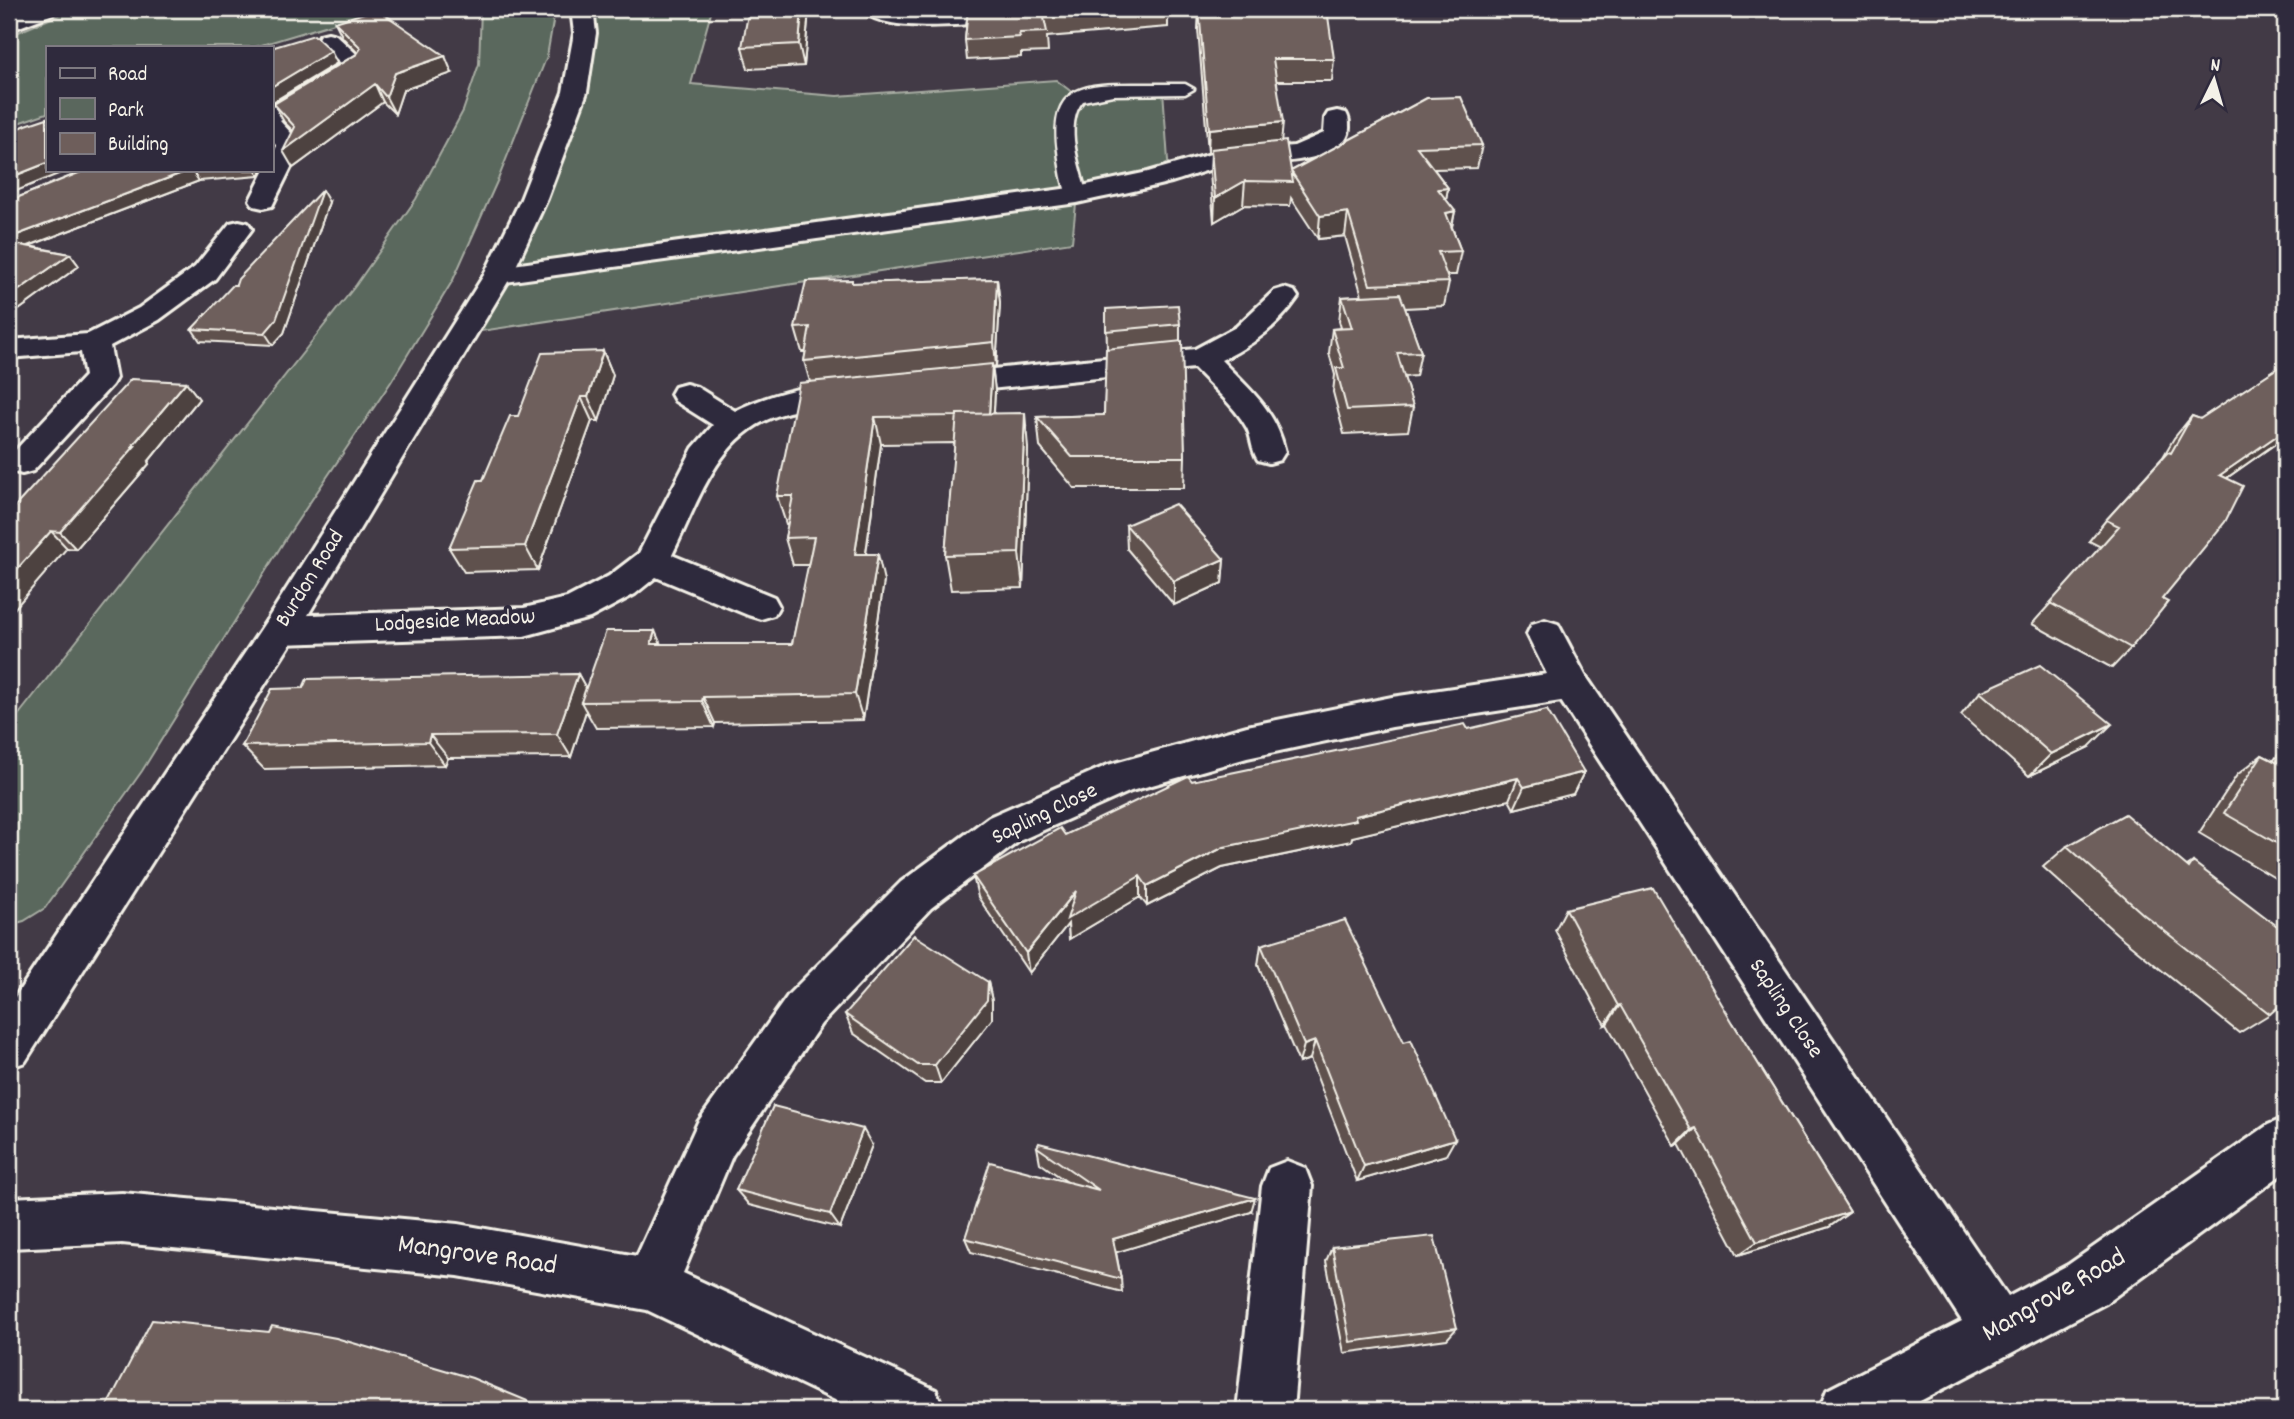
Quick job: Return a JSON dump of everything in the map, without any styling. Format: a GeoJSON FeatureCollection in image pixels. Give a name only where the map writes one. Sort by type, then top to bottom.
{"type":"FeatureCollection","features":[{"type":"Feature","properties":{"kind":"street"},"geometry":{"type":"LineString","coordinates":[[9,24],[45,9]]}},
{"type":"Feature","properties":{"kind":"street","name":"Burdon Road"},"geometry":{"type":"LineString","coordinates":[[9,1046],[280,630],[498,275],[534,199],[575,92],[585,33],[582,9]]}},
{"type":"Feature","properties":{"kind":"street"},"geometry":{"type":"LineString","coordinates":[[873,9],[880,14],[925,19],[1005,13]]}},
{"type":"Feature","properties":{"kind":"street"},"geometry":{"type":"LineString","coordinates":[[273,115],[356,64],[328,40]]}},
{"type":"Feature","properties":{"kind":"street"},"geometry":{"type":"LineString","coordinates":[[498,275],[1077,194],[1169,175],[1220,159],[1264,159],[1306,153],[1325,145],[1336,136],[1337,118]]}},
{"type":"Feature","properties":{"kind":"street"},"geometry":{"type":"LineString","coordinates":[[263,200],[290,145],[273,127]]}},
{"type":"Feature","properties":{"kind":"street"},"geometry":{"type":"LineString","coordinates":[[9,349],[94,342],[149,314],[205,273],[239,229]]}},
{"type":"Feature","properties":{"kind":"street"},"geometry":{"type":"LineString","coordinates":[[914,387],[1201,358],[1236,343],[1261,324],[1284,297]]}},
{"type":"Feature","properties":{"kind":"street"},"geometry":{"type":"LineString","coordinates":[[22,463],[101,377],[94,342]]}},
{"type":"Feature","properties":{"kind":"street"},"geometry":{"type":"LineString","coordinates":[[1201,358],[1247,404],[1264,429],[1269,452]]}},
{"type":"Feature","properties":{"kind":"street","name":"Lodgeside Meadow"},"geometry":{"type":"LineString","coordinates":[[280,630],[524,622],[577,609],[622,585],[652,561],[709,449],[733,424],[766,408],[805,398],[873,391]]}},
{"type":"Feature","properties":{"kind":"street"},"geometry":{"type":"LineString","coordinates":[[686,394],[733,424]]}},
{"type":"Feature","properties":{"kind":"street"},"geometry":{"type":"LineString","coordinates":[[652,561],[761,606]]}},
{"type":"Feature","properties":{"kind":"street","name":"Sapling Close"},"geometry":{"type":"LineString","coordinates":[[1545,634],[1571,685],[2000,1331]]}},
{"type":"Feature","properties":{"kind":"street","name":"Sapling Close"},"geometry":{"type":"LineString","coordinates":[[651,1285],[715,1139],[805,1009],[916,895],[1004,829],[1122,778],[1247,742],[1392,712],[1571,685]]}},
{"type":"Feature","properties":{"kind":"street","name":"Mangrove Road"},"geometry":{"type":"LineString","coordinates":[[1847,1410],[2087,1284],[2285,1142]]}},
{"type":"Feature","properties":{"kind":"street"},"geometry":{"type":"LineString","coordinates":[[1265,1410],[1287,1186]]}},
{"type":"Feature","properties":{"kind":"street","name":"Mangrove Road"},"geometry":{"type":"LineString","coordinates":[[9,1223],[122,1218],[431,1248],[651,1285],[916,1410]]}},
{"type":"Feature","properties":{"kind":"lane"},"geometry":{"type":"LineString","coordinates":[[1077,194],[1066,152],[1068,106],[1077,97],[1094,91],[1185,89]]}},
{"type":"Feature","properties":{"kind":"green space"},"geometry":{"type":"Polygon","coordinates":[[[73,9],[381,9],[258,46],[46,46],[46,113],[9,126],[9,36],[73,9]]]}},
{"type":"Feature","properties":{"kind":"green space"},"geometry":{"type":"Polygon","coordinates":[[[481,9],[546,9],[553,22],[547,56],[499,177],[453,280],[391,382],[288,535],[142,771],[45,908],[24,921],[9,925],[9,727],[356,285],[416,199],[463,111],[479,64],[481,9]]]}},
{"type":"Feature","properties":{"kind":"green space"},"geometry":{"type":"Polygon","coordinates":[[[582,9],[712,9],[691,84],[837,96],[1056,80],[1077,96],[1163,90],[1169,175],[1077,195],[1072,242],[461,334],[498,275],[585,33],[582,9]]]}},
{"type":"Feature","properties":{"kind":"building"},"geometry":{"type":"Polygon","coordinates":[[[377,9],[445,56],[395,73],[386,97],[375,84],[283,151],[295,127],[274,104],[357,54],[361,48],[335,22],[377,9]]]}},
{"type":"Feature","properties":{"kind":"building"},"geometry":{"type":"Polygon","coordinates":[[[749,9],[802,9],[799,44],[742,47],[749,9]]]}},
{"type":"Feature","properties":{"kind":"building"},"geometry":{"type":"Polygon","coordinates":[[[968,9],[1150,9],[1044,18],[1047,32],[1019,33],[1020,37],[965,40],[968,9]]]}},
{"type":"Feature","properties":{"kind":"building"},"geometry":{"type":"Polygon","coordinates":[[[1199,9],[1327,9],[1334,59],[1273,59],[1283,122],[1209,129],[1199,9]]]}},
{"type":"Feature","properties":{"kind":"building"},"geometry":{"type":"Polygon","coordinates":[[[314,35],[331,51],[273,86],[273,47],[314,35]]]}},
{"type":"Feature","properties":{"kind":"building"},"geometry":{"type":"Polygon","coordinates":[[[1461,97],[1482,145],[1417,147],[1448,188],[1438,189],[1455,211],[1446,213],[1461,251],[1438,252],[1449,282],[1370,285],[1348,212],[1320,216],[1291,171],[1427,98],[1461,97]]]}},
{"type":"Feature","properties":{"kind":"building"},"geometry":{"type":"Polygon","coordinates":[[[46,118],[46,163],[9,178],[9,133],[46,118]]]}},
{"type":"Feature","properties":{"kind":"building"},"geometry":{"type":"Polygon","coordinates":[[[1286,141],[1293,182],[1245,181],[1215,198],[1211,149],[1286,141]]]}},
{"type":"Feature","properties":{"kind":"building"},"geometry":{"type":"Polygon","coordinates":[[[81,172],[185,172],[9,238],[9,201],[81,172]]]}},
{"type":"Feature","properties":{"kind":"building"},"geometry":{"type":"Polygon","coordinates":[[[322,190],[276,320],[265,333],[192,329],[233,285],[236,285],[238,279],[322,190]]]}},
{"type":"Feature","properties":{"kind":"building"},"geometry":{"type":"Polygon","coordinates":[[[9,243],[70,254],[9,297],[9,243]]]}},
{"type":"Feature","properties":{"kind":"building"},"geometry":{"type":"Polygon","coordinates":[[[997,279],[994,342],[804,361],[810,327],[795,328],[806,281],[852,280],[852,283],[997,279]]]}},
{"type":"Feature","properties":{"kind":"building"},"geometry":{"type":"Polygon","coordinates":[[[1400,294],[1421,352],[1397,353],[1413,407],[1347,410],[1336,368],[1344,368],[1332,329],[1352,328],[1342,297],[1400,294]]]}},
{"type":"Feature","properties":{"kind":"building"},"geometry":{"type":"Polygon","coordinates":[[[1178,305],[1180,324],[1106,331],[1106,309],[1178,305]]]}},
{"type":"Feature","properties":{"kind":"building"},"geometry":{"type":"Polygon","coordinates":[[[1182,341],[1185,457],[1072,457],[1037,417],[1104,415],[1106,349],[1182,341]]]}},
{"type":"Feature","properties":{"kind":"building"},"geometry":{"type":"Polygon","coordinates":[[[603,351],[588,397],[581,397],[525,546],[449,548],[478,480],[483,480],[510,416],[518,416],[542,353],[603,351]]]}},
{"type":"Feature","properties":{"kind":"building"},"geometry":{"type":"Polygon","coordinates":[[[2285,363],[2285,430],[2220,475],[2243,486],[2225,522],[2162,599],[2168,602],[2131,648],[2050,603],[2119,526],[2106,520],[2168,452],[2171,453],[2192,416],[2200,419],[2285,363]]]}},
{"type":"Feature","properties":{"kind":"building"},"geometry":{"type":"Polygon","coordinates":[[[992,364],[989,414],[875,417],[855,554],[878,554],[855,694],[703,697],[702,701],[581,702],[606,631],[655,631],[651,644],[792,644],[814,537],[785,538],[793,496],[777,496],[799,383],[992,364]]]}},
{"type":"Feature","properties":{"kind":"building"},"geometry":{"type":"Polygon","coordinates":[[[131,379],[186,382],[132,446],[135,446],[60,532],[51,531],[9,578],[9,513],[131,379]]]}},
{"type":"Feature","properties":{"kind":"building"},"geometry":{"type":"Polygon","coordinates":[[[1025,413],[1019,553],[945,555],[957,414],[1025,413]]]}},
{"type":"Feature","properties":{"kind":"building"},"geometry":{"type":"Polygon","coordinates":[[[1175,504],[1224,559],[1174,581],[1126,525],[1175,504]]]}},
{"type":"Feature","properties":{"kind":"building"},"geometry":{"type":"Polygon","coordinates":[[[2040,665],[2112,724],[2051,754],[1980,692],[2040,665]]]}},
{"type":"Feature","properties":{"kind":"building"},"geometry":{"type":"Polygon","coordinates":[[[578,674],[557,734],[430,735],[428,742],[242,746],[272,689],[303,688],[307,679],[578,674]]]}},
{"type":"Feature","properties":{"kind":"building"},"geometry":{"type":"Polygon","coordinates":[[[1547,710],[1584,772],[1524,787],[1518,778],[1355,816],[1356,820],[1224,847],[1147,886],[1140,876],[1067,919],[1076,891],[1026,953],[973,876],[1060,828],[1065,835],[1188,776],[1192,781],[1465,724],[1468,729],[1547,710]]]}},
{"type":"Feature","properties":{"kind":"building"},"geometry":{"type":"Polygon","coordinates":[[[2262,755],[2280,764],[2285,758],[2285,848],[2224,813],[2262,755]]]}},
{"type":"Feature","properties":{"kind":"building"},"geometry":{"type":"Polygon","coordinates":[[[2125,814],[2189,868],[2193,862],[2285,932],[2285,1001],[2270,1014],[2143,914],[2067,846],[2125,814]]]}},
{"type":"Feature","properties":{"kind":"building"},"geometry":{"type":"Polygon","coordinates":[[[1653,888],[1850,1212],[1757,1242],[1696,1128],[1691,1130],[1620,1005],[1618,1006],[1566,909],[1653,888]]]}},
{"type":"Feature","properties":{"kind":"building"},"geometry":{"type":"Polygon","coordinates":[[[1345,920],[1404,1042],[1411,1040],[1455,1139],[1364,1166],[1315,1041],[1304,1045],[1261,945],[1345,920]]]}},
{"type":"Feature","properties":{"kind":"building"},"geometry":{"type":"Polygon","coordinates":[[[914,935],[988,982],[987,1000],[935,1065],[918,1065],[845,1014],[914,935]]]}},
{"type":"Feature","properties":{"kind":"building"},"geometry":{"type":"Polygon","coordinates":[[[773,1106],[863,1129],[830,1214],[736,1190],[773,1106]]]}},
{"type":"Feature","properties":{"kind":"building"},"geometry":{"type":"Polygon","coordinates":[[[1039,1143],[1255,1198],[1113,1239],[1121,1279],[965,1238],[990,1162],[1099,1190],[1037,1147],[1039,1143]]]}},
{"type":"Feature","properties":{"kind":"building"},"geometry":{"type":"Polygon","coordinates":[[[1434,1236],[1457,1328],[1350,1342],[1332,1247],[1434,1236]]]}},
{"type":"Feature","properties":{"kind":"building"},"geometry":{"type":"Polygon","coordinates":[[[152,1320],[269,1332],[272,1326],[336,1338],[472,1378],[549,1410],[105,1410],[152,1320]]]}}]}
